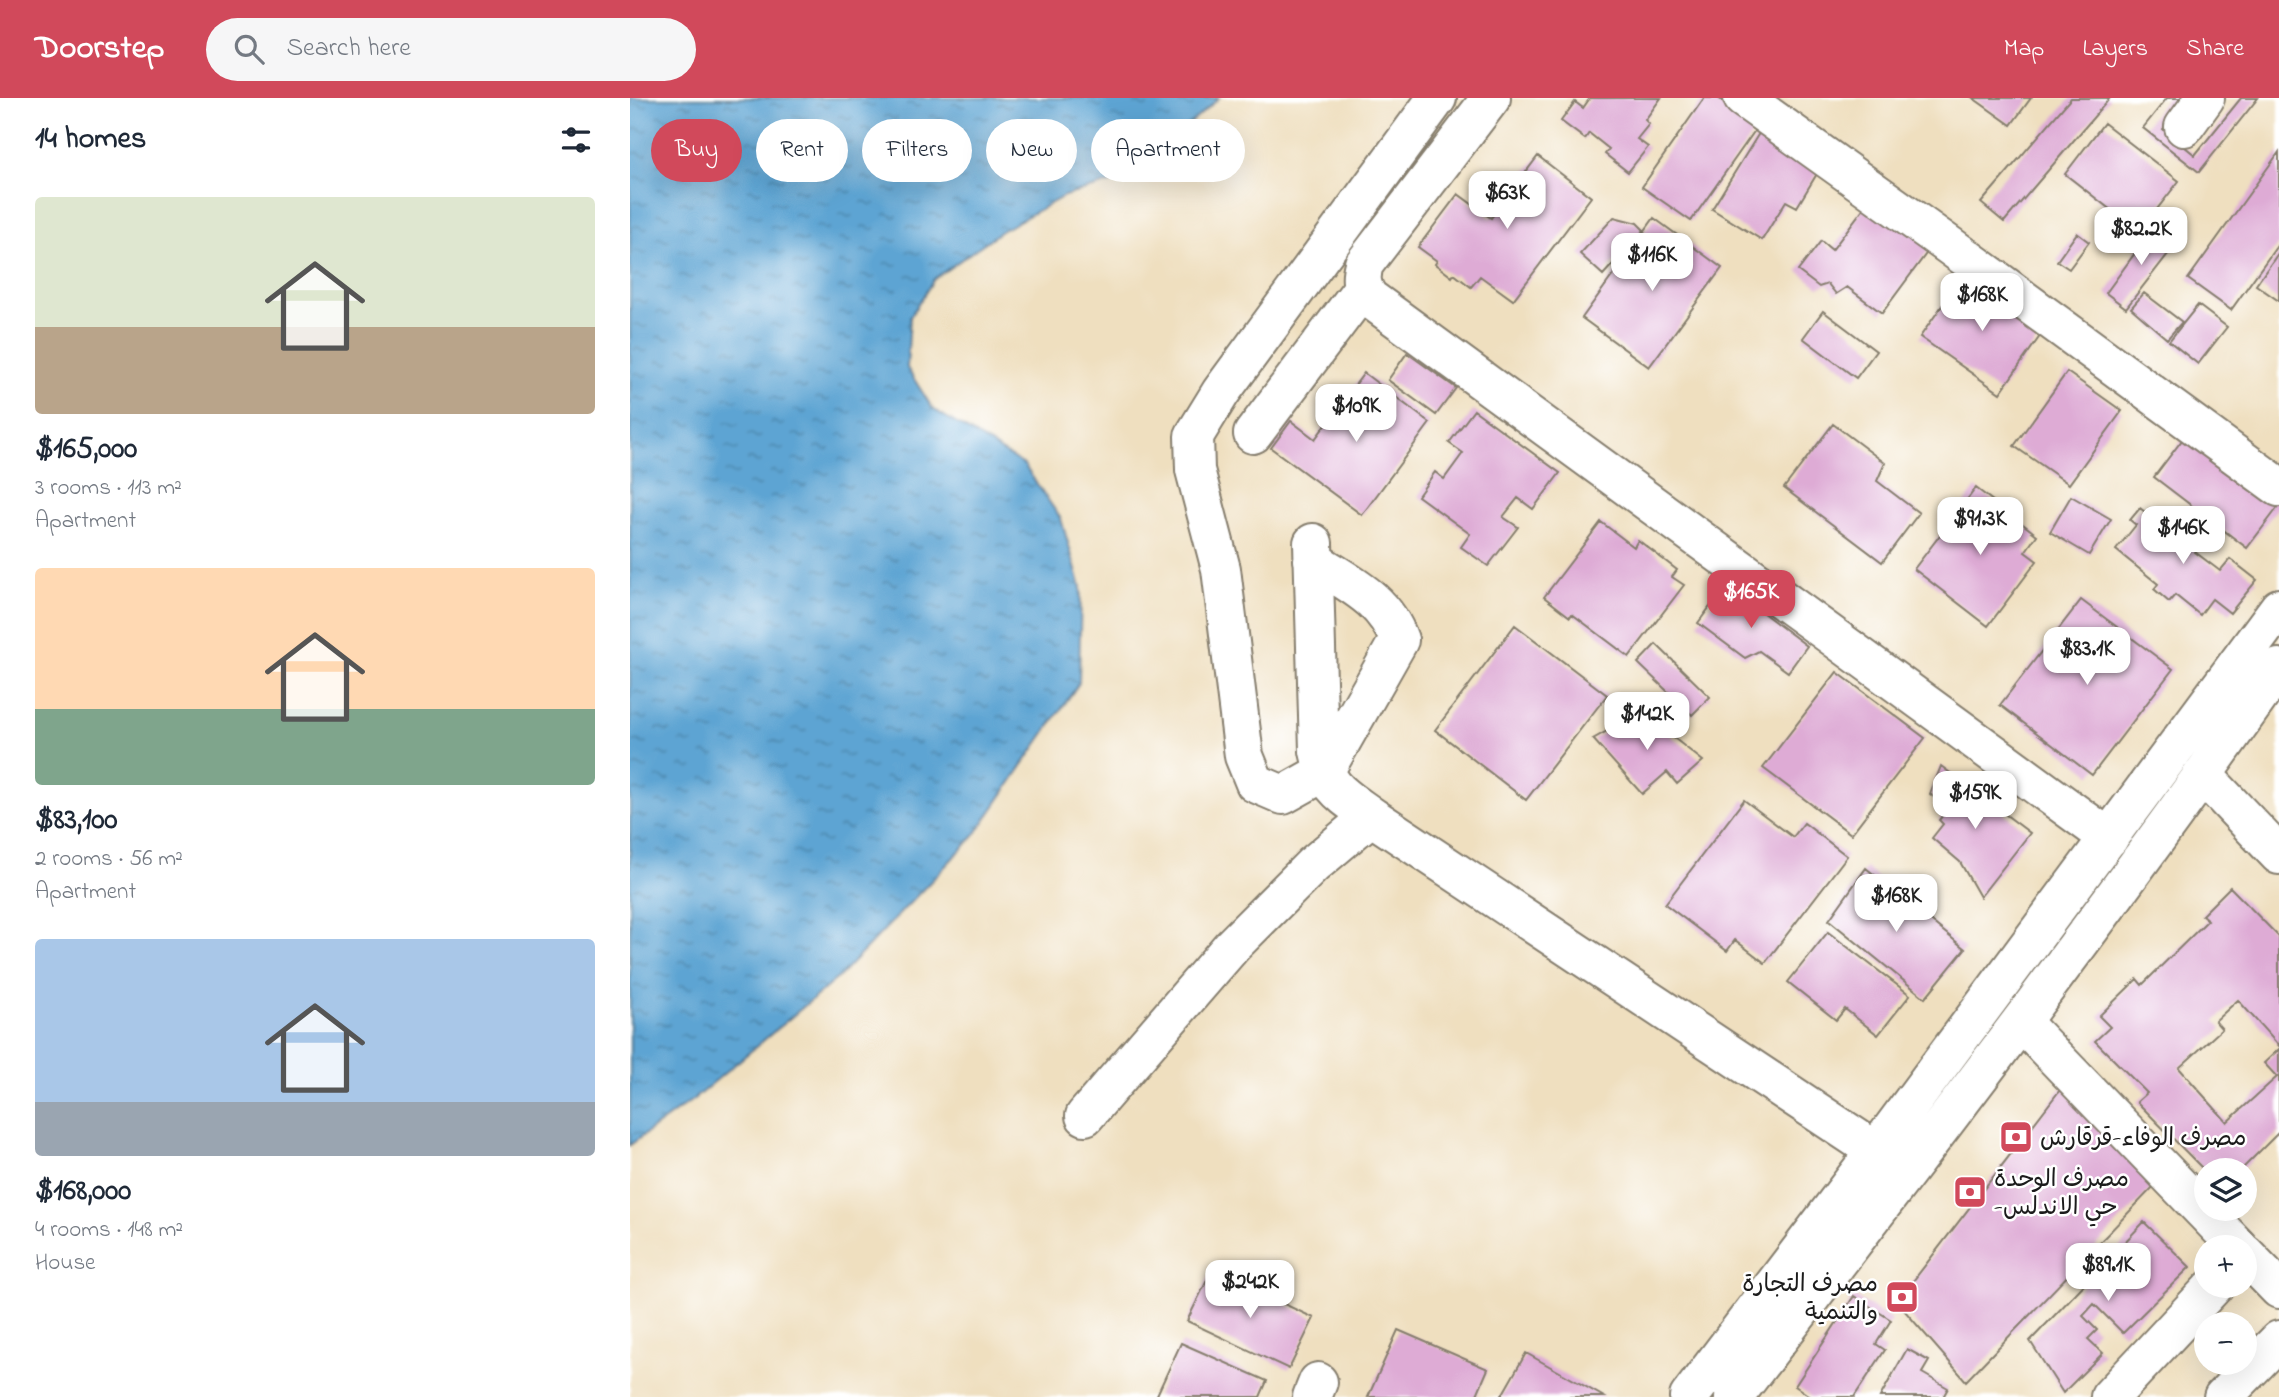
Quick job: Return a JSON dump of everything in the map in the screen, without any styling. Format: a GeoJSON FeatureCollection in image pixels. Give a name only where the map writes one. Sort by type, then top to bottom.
{"type":"FeatureCollection","features":[{"type":"Feature","properties":{"kind":"street"},"geometry":{"type":"LineString","coordinates":[[1437,98],[1221,392],[1194,436],[1195,470],[1221,569],[1244,756],[1255,783],[1283,795],[1324,772],[1399,640],[1393,624],[1379,604],[1313,549],[1319,751],[1324,772],[1333,787],[1371,816],[1908,1172]]}},
{"type":"Feature","properties":{"kind":"street"},"geometry":{"type":"LineString","coordinates":[[1490,98],[1364,264],[1361,275],[1363,288],[1369,298],[2109,838]]}},
{"type":"Feature","properties":{"kind":"street"},"geometry":{"type":"LineString","coordinates":[[1743,98],[2279,487]]}},
{"type":"Feature","properties":{"kind":"street"},"geometry":{"type":"LineString","coordinates":[[1253,434],[1363,288]]}},
{"type":"Feature","properties":{"kind":"street"},"geometry":{"type":"LineString","coordinates":[[1689,1397],[1875,1152],[2279,608]]}},
{"type":"Feature","properties":{"kind":"street"},"geometry":{"type":"LineString","coordinates":[[1734,1397],[2022,1023],[2279,668]]}},
{"type":"Feature","properties":{"kind":"street"},"geometry":{"type":"LineString","coordinates":[[2203,775],[2279,855]]}},
{"type":"Feature","properties":{"kind":"street"},"geometry":{"type":"LineString","coordinates":[[1085,1116],[1233,946],[1313,865],[1371,816]]}},
{"type":"Feature","properties":{"kind":"street"},"geometry":{"type":"LineString","coordinates":[[2022,1023],[2226,1235]]}},
{"type":"Feature","properties":{"kind":"street"},"geometry":{"type":"LineString","coordinates":[[2257,1266],[2279,1289]]}},
{"type":"Feature","properties":{"kind":"street"},"geometry":{"type":"LineString","coordinates":[[2110,1397],[2203,1298]]}},
{"type":"Feature","properties":{"kind":"street"},"geometry":{"type":"LineString","coordinates":[[2223,1397],[2279,1340]]}},
{"type":"Feature","properties":{"kind":"water"},"geometry":{"type":"Polygon","coordinates":[[[630,98],[1219,98],[1195,119],[1091,119],[1091,182],[1113,182],[1064,196],[1001,231],[934,279],[910,317],[907,368],[933,409],[1024,465],[1061,519],[1081,587],[1079,683],[974,836],[840,976],[695,1098],[630,1145],[630,98]]]}},
{"type":"Feature","properties":{"kind":"building"},"geometry":{"type":"Polygon","coordinates":[[[1590,98],[1661,98],[1645,120],[1649,124],[1637,139],[1648,147],[1628,172],[1605,154],[1609,149],[1589,133],[1585,139],[1561,121],[1575,102],[1583,108],[1590,98]]]}},
{"type":"Feature","properties":{"kind":"building"},"geometry":{"type":"Polygon","coordinates":[[[1704,98],[1718,98],[1758,126],[1691,221],[1642,187],[1704,98]]]}},
{"type":"Feature","properties":{"kind":"building"},"geometry":{"type":"Polygon","coordinates":[[[1973,98],[2031,98],[2011,125],[1973,98]]]}},
{"type":"Feature","properties":{"kind":"building"},"geometry":{"type":"Polygon","coordinates":[[[2071,98],[2110,98],[2004,222],[1981,203],[2071,98]]]}},
{"type":"Feature","properties":{"kind":"building"},"geometry":{"type":"Polygon","coordinates":[[[2167,98],[2188,98],[2163,129],[2195,155],[2241,98],[2258,98],[2199,172],[2143,128],[2167,98]]]}},
{"type":"Feature","properties":{"kind":"building"},"geometry":{"type":"Polygon","coordinates":[[[2104,123],[2179,181],[2139,232],[2065,174],[2104,123]]]}},
{"type":"Feature","properties":{"kind":"building"},"geometry":{"type":"Polygon","coordinates":[[[1761,130],[1821,167],[1797,207],[1786,201],[1762,240],[1712,209],[1761,130]]]}},
{"type":"Feature","properties":{"kind":"building"},"geometry":{"type":"Polygon","coordinates":[[[2279,152],[2279,243],[2231,310],[2188,279],[2279,152]]]}},
{"type":"Feature","properties":{"kind":"building"},"geometry":{"type":"Polygon","coordinates":[[[1538,156],[1591,197],[1513,300],[1480,276],[1471,287],[1454,274],[1452,277],[1418,247],[1458,194],[1491,218],[1538,156]]]}},
{"type":"Feature","properties":{"kind":"building"},"geometry":{"type":"Polygon","coordinates":[[[1872,197],[1934,243],[1882,313],[1847,287],[1836,294],[1828,284],[1819,287],[1798,271],[1821,241],[1832,250],[1872,197]]]}},
{"type":"Feature","properties":{"kind":"building"},"geometry":{"type":"Polygon","coordinates":[[[1614,217],[1637,223],[1644,230],[1603,275],[1580,254],[1614,217]]]}},
{"type":"Feature","properties":{"kind":"building"},"geometry":{"type":"Polygon","coordinates":[[[1654,218],[1722,268],[1649,367],[1582,318],[1654,218]]]}},
{"type":"Feature","properties":{"kind":"building"},"geometry":{"type":"Polygon","coordinates":[[[2156,224],[2175,245],[2126,308],[2106,293],[2156,224]]]}},
{"type":"Feature","properties":{"kind":"building"},"geometry":{"type":"Polygon","coordinates":[[[2077,233],[2089,242],[2069,269],[2057,261],[2077,233]]]}},
{"type":"Feature","properties":{"kind":"building"},"geometry":{"type":"Polygon","coordinates":[[[2279,252],[2279,301],[2256,285],[2279,252]]]}},
{"type":"Feature","properties":{"kind":"building"},"geometry":{"type":"Polygon","coordinates":[[[1965,273],[2045,329],[2000,393],[1920,337],[1965,273]]]}},
{"type":"Feature","properties":{"kind":"building"},"geometry":{"type":"Polygon","coordinates":[[[2144,293],[2182,322],[2167,339],[2131,308],[2144,293]]]}},
{"type":"Feature","properties":{"kind":"building"},"geometry":{"type":"Polygon","coordinates":[[[2198,305],[2227,327],[2198,364],[2169,341],[2198,305]]]}},
{"type":"Feature","properties":{"kind":"building"},"geometry":{"type":"Polygon","coordinates":[[[1823,311],[1876,351],[1856,378],[1803,338],[1823,311]]]}},
{"type":"Feature","properties":{"kind":"building"},"geometry":{"type":"Polygon","coordinates":[[[1407,353],[1456,388],[1436,415],[1388,380],[1407,353]]]}},
{"type":"Feature","properties":{"kind":"building"},"geometry":{"type":"Polygon","coordinates":[[[2067,372],[2122,411],[2069,484],[2014,446],[2067,372]]]}},
{"type":"Feature","properties":{"kind":"building"},"geometry":{"type":"Polygon","coordinates":[[[1364,373],[1430,423],[1362,515],[1271,448],[1291,421],[1315,439],[1364,373]]]}},
{"type":"Feature","properties":{"kind":"building"},"geometry":{"type":"Polygon","coordinates":[[[1474,410],[1560,473],[1533,509],[1518,498],[1503,517],[1518,527],[1488,566],[1461,547],[1470,534],[1418,496],[1435,472],[1444,479],[1463,453],[1449,443],[1474,410]]]}},
{"type":"Feature","properties":{"kind":"building"},"geometry":{"type":"Polygon","coordinates":[[[1833,424],[1885,463],[1877,481],[1919,513],[1882,562],[1784,488],[1833,424]]]}},
{"type":"Feature","properties":{"kind":"building"},"geometry":{"type":"Polygon","coordinates":[[[2192,427],[2279,492],[2279,506],[2247,548],[2154,477],[2192,427]]]}},
{"type":"Feature","properties":{"kind":"building"},"geometry":{"type":"Polygon","coordinates":[[[1976,488],[2037,535],[2025,552],[2037,561],[1988,626],[1914,569],[1976,488]]]}},
{"type":"Feature","properties":{"kind":"building"},"geometry":{"type":"Polygon","coordinates":[[[2071,496],[2111,519],[2089,555],[2050,532],[2071,496]]]}},
{"type":"Feature","properties":{"kind":"building"},"geometry":{"type":"Polygon","coordinates":[[[2140,508],[2166,529],[2174,519],[2203,542],[2195,552],[2220,571],[2230,559],[2257,580],[2230,613],[2212,599],[2200,615],[2175,595],[2169,602],[2154,589],[2158,584],[2116,550],[2136,525],[2130,520],[2140,508]]]}},
{"type":"Feature","properties":{"kind":"building"},"geometry":{"type":"Polygon","coordinates":[[[1601,522],[1634,547],[1638,540],[1677,570],[1672,577],[1684,585],[1629,657],[1572,614],[1570,617],[1544,597],[1601,522]]]}},
{"type":"Feature","properties":{"kind":"building"},"geometry":{"type":"Polygon","coordinates":[[[1726,585],[1807,646],[1788,672],[1759,651],[1745,658],[1698,623],[1726,585]]]}},
{"type":"Feature","properties":{"kind":"building"},"geometry":{"type":"Polygon","coordinates":[[[2081,600],[2173,669],[2092,775],[2000,705],[2081,600]]]}},
{"type":"Feature","properties":{"kind":"building"},"geometry":{"type":"Polygon","coordinates":[[[1515,625],[1607,695],[1526,800],[1435,730],[1515,625]]]}},
{"type":"Feature","properties":{"kind":"building"},"geometry":{"type":"Polygon","coordinates":[[[1656,644],[1710,697],[1692,715],[1638,663],[1656,644]]]}},
{"type":"Feature","properties":{"kind":"building"},"geometry":{"type":"Polygon","coordinates":[[[1837,672],[1925,738],[1851,834],[1763,768],[1837,672]]]}},
{"type":"Feature","properties":{"kind":"building"},"geometry":{"type":"Polygon","coordinates":[[[1641,712],[1703,761],[1677,784],[1667,772],[1642,794],[1593,739],[1641,712]]]}},
{"type":"Feature","properties":{"kind":"building"},"geometry":{"type":"Polygon","coordinates":[[[1941,766],[2030,833],[1980,897],[1960,862],[1932,838],[1943,824],[1939,820],[1948,809],[1930,794],[1941,766]]]}},
{"type":"Feature","properties":{"kind":"building"},"geometry":{"type":"Polygon","coordinates":[[[1744,800],[1793,837],[1804,823],[1847,856],[1765,963],[1735,940],[1727,951],[1665,904],[1744,800]]]}},
{"type":"Feature","properties":{"kind":"building"},"geometry":{"type":"Polygon","coordinates":[[[1866,868],[1965,949],[1925,998],[1829,920],[1866,868]]]}},
{"type":"Feature","properties":{"kind":"building"},"geometry":{"type":"Polygon","coordinates":[[[2230,887],[2279,937],[2279,1046],[2238,1000],[2215,1021],[2222,1029],[2179,1068],[2227,1122],[2277,1077],[2264,1063],[2279,1049],[2279,1132],[2253,1158],[2194,1160],[2137,1102],[2147,1093],[2095,1041],[2110,1027],[2099,1016],[2137,979],[2142,985],[2208,920],[2202,915],[2230,887]]]}},
{"type":"Feature","properties":{"kind":"building"},"geometry":{"type":"Polygon","coordinates":[[[1828,932],[1910,995],[1878,1035],[1845,1009],[1836,1020],[1788,982],[1828,932]]]}},
{"type":"Feature","properties":{"kind":"building"},"geometry":{"type":"Polygon","coordinates":[[[2066,1082],[2157,1183],[1966,1381],[1897,1302],[2066,1082]]]}},
{"type":"Feature","properties":{"kind":"building"},"geometry":{"type":"Polygon","coordinates":[[[2144,1222],[2190,1267],[2123,1333],[2094,1304],[2083,1316],[2097,1330],[2088,1339],[2103,1353],[2063,1393],[2030,1341],[2144,1222]]]}},
{"type":"Feature","properties":{"kind":"building"},"geometry":{"type":"Polygon","coordinates":[[[1212,1270],[1314,1318],[1289,1369],[1187,1321],[1212,1270]]]}},
{"type":"Feature","properties":{"kind":"building"},"geometry":{"type":"Polygon","coordinates":[[[1854,1296],[1891,1320],[1876,1344],[1885,1350],[1854,1397],[1811,1397],[1795,1386],[1854,1296]]]}},
{"type":"Feature","properties":{"kind":"building"},"geometry":{"type":"Polygon","coordinates":[[[1398,1330],[1488,1369],[1476,1397],[1368,1397],[1398,1330]]]}},
{"type":"Feature","properties":{"kind":"building"},"geometry":{"type":"Polygon","coordinates":[[[1181,1343],[1267,1381],[1260,1397],[1156,1397],[1181,1343]]]}},
{"type":"Feature","properties":{"kind":"building"},"geometry":{"type":"Polygon","coordinates":[[[1907,1349],[1929,1361],[1922,1373],[1948,1388],[1943,1397],[1880,1397],[1907,1349]]]}},
{"type":"Feature","properties":{"kind":"building"},"geometry":{"type":"Polygon","coordinates":[[[1526,1353],[1604,1397],[1501,1397],[1526,1353]]]}},
{"type":"Feature","properties":{"kind":"place","name":"مصرف الوفاء-قرقارش"},"geometry":{"type":"Point","coordinates":[2016,1137]}},
{"type":"Feature","properties":{"kind":"place","name":"مصرف الوحدة -حي الاندلس"},"geometry":{"type":"Point","coordinates":[1970,1192]}},
{"type":"Feature","properties":{"kind":"place","name":"مصرف التجارة والتنمية"},"geometry":{"type":"Point","coordinates":[1902,1297]}}]}
